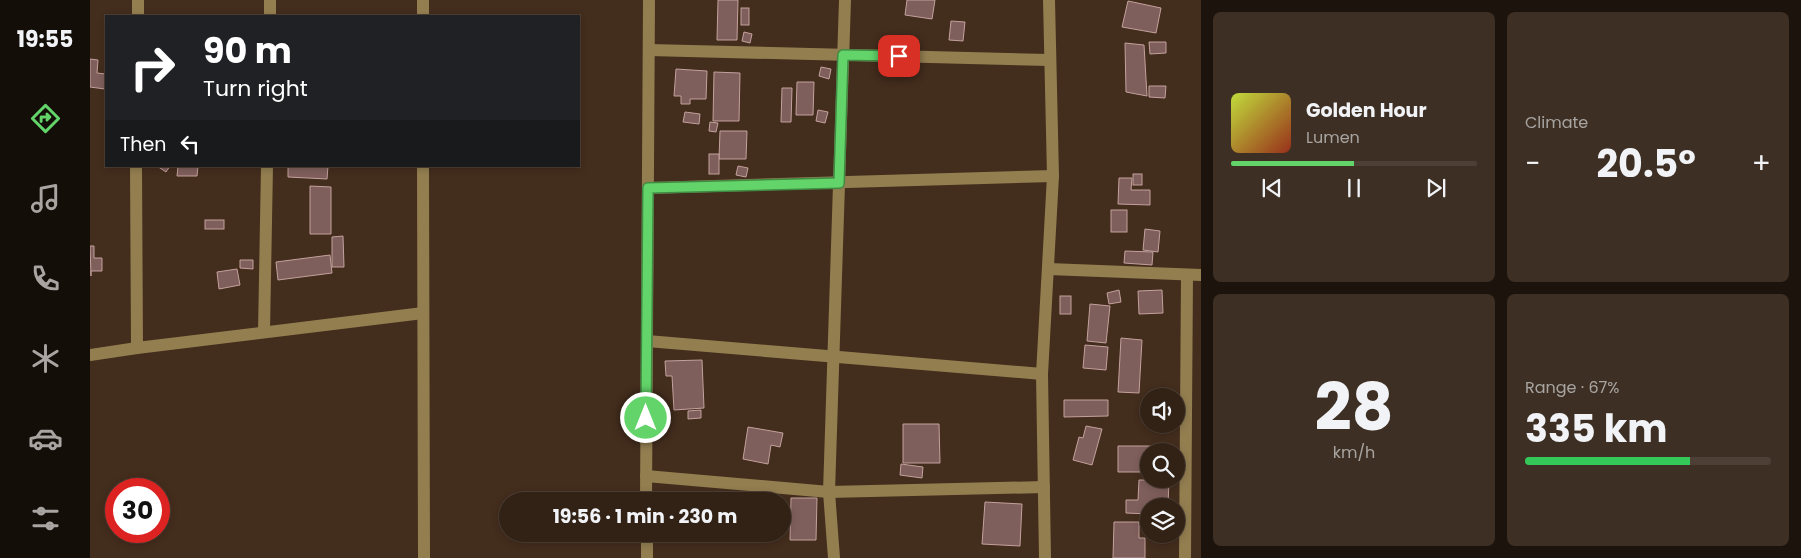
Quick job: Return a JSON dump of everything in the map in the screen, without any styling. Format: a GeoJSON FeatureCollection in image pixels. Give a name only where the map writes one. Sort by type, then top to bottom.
{"type":"FeatureCollection","features":[{"type":"Feature","properties":{"kind":"street"},"geometry":{"type":"LineString","coordinates":[[138,0],[138,15]]}},
{"type":"Feature","properties":{"kind":"street"},"geometry":{"type":"LineString","coordinates":[[270,0],[270,15]]}},
{"type":"Feature","properties":{"kind":"street"},"geometry":{"type":"LineString","coordinates":[[422,0],[422,15]]}},
{"type":"Feature","properties":{"kind":"street"},"geometry":{"type":"LineString","coordinates":[[646,492],[649,0]]}},
{"type":"Feature","properties":{"kind":"street"},"geometry":{"type":"LineString","coordinates":[[834,558],[829,492],[845,0]]}},
{"type":"Feature","properties":{"kind":"street"},"geometry":{"type":"LineString","coordinates":[[1045,558],[1042,374],[1053,176],[1048,0]]}},
{"type":"Feature","properties":{"kind":"street"},"geometry":{"type":"LineString","coordinates":[[649,50],[1049,60]]}},
{"type":"Feature","properties":{"kind":"street"},"geometry":{"type":"LineString","coordinates":[[136,167],[137,348]]}},
{"type":"Feature","properties":{"kind":"street"},"geometry":{"type":"LineString","coordinates":[[264,332],[267,167]]}},
{"type":"Feature","properties":{"kind":"street"},"geometry":{"type":"LineString","coordinates":[[422,167],[424,558]]}},
{"type":"Feature","properties":{"kind":"street"},"geometry":{"type":"LineString","coordinates":[[648,188],[1053,176]]}},
{"type":"Feature","properties":{"kind":"street"},"geometry":{"type":"LineString","coordinates":[[1049,269],[1201,275]]}},
{"type":"Feature","properties":{"kind":"street"},"geometry":{"type":"LineString","coordinates":[[1185,558],[1187,274]]}},
{"type":"Feature","properties":{"kind":"street"},"geometry":{"type":"LineString","coordinates":[[90,355],[422,313]]}},
{"type":"Feature","properties":{"kind":"street"},"geometry":{"type":"LineString","coordinates":[[647,341],[1042,374]]}},
{"type":"Feature","properties":{"kind":"street"},"geometry":{"type":"LineString","coordinates":[[646,476],[829,492],[1044,487]]}},
{"type":"Feature","properties":{"kind":"street"},"geometry":{"type":"LineString","coordinates":[[647,542],[647,558]]}},
{"type":"Feature","properties":{"kind":"building"},"geometry":{"type":"Polygon","coordinates":[[[718,0],[738,0],[737,40],[717,40],[718,0]]]}},
{"type":"Feature","properties":{"kind":"building"},"geometry":{"type":"Polygon","coordinates":[[[907,0],[935,0],[932,19],[905,15],[907,0]]]}},
{"type":"Feature","properties":{"kind":"building"},"geometry":{"type":"Polygon","coordinates":[[[1128,1],[1161,8],[1156,33],[1122,27],[1128,1]]]}},
{"type":"Feature","properties":{"kind":"building"},"geometry":{"type":"Polygon","coordinates":[[[741,8],[749,8],[749,25],[741,25],[741,8]]]}},
{"type":"Feature","properties":{"kind":"building"},"geometry":{"type":"Polygon","coordinates":[[[951,21],[965,22],[963,41],[949,40],[951,21]]]}},
{"type":"Feature","properties":{"kind":"building"},"geometry":{"type":"Polygon","coordinates":[[[744,32],[752,34],[750,43],[742,41],[744,32]]]}},
{"type":"Feature","properties":{"kind":"building"},"geometry":{"type":"Polygon","coordinates":[[[1149,42],[1166,42],[1166,53],[1150,54],[1149,42]]]}},
{"type":"Feature","properties":{"kind":"building"},"geometry":{"type":"Polygon","coordinates":[[[1125,43],[1144,45],[1147,96],[1126,92],[1125,43]]]}},
{"type":"Feature","properties":{"kind":"building"},"geometry":{"type":"Polygon","coordinates":[[[90,59],[98,60],[97,73],[105,74],[105,89],[90,87],[90,59]]]}},
{"type":"Feature","properties":{"kind":"building"},"geometry":{"type":"Polygon","coordinates":[[[821,67],[831,69],[829,79],[819,76],[821,67]]]}},
{"type":"Feature","properties":{"kind":"building"},"geometry":{"type":"Polygon","coordinates":[[[676,69],[707,71],[706,99],[690,99],[690,104],[681,104],[681,96],[674,96],[676,69]]]}},
{"type":"Feature","properties":{"kind":"building"},"geometry":{"type":"Polygon","coordinates":[[[714,72],[740,73],[739,121],[713,121],[714,72]]]}},
{"type":"Feature","properties":{"kind":"building"},"geometry":{"type":"Polygon","coordinates":[[[797,82],[814,82],[813,115],[796,115],[797,82]]]}},
{"type":"Feature","properties":{"kind":"building"},"geometry":{"type":"Polygon","coordinates":[[[1149,86],[1166,86],[1165,98],[1149,97],[1149,86]]]}},
{"type":"Feature","properties":{"kind":"building"},"geometry":{"type":"Polygon","coordinates":[[[782,88],[792,88],[791,122],[781,122],[782,88]]]}},
{"type":"Feature","properties":{"kind":"building"},"geometry":{"type":"Polygon","coordinates":[[[818,110],[828,112],[825,123],[816,121],[818,110]]]}},
{"type":"Feature","properties":{"kind":"building"},"geometry":{"type":"Polygon","coordinates":[[[685,112],[700,114],[699,124],[683,122],[685,112]]]}},
{"type":"Feature","properties":{"kind":"building"},"geometry":{"type":"Polygon","coordinates":[[[710,122],[718,123],[716,132],[709,131],[710,122]]]}},
{"type":"Feature","properties":{"kind":"building"},"geometry":{"type":"Polygon","coordinates":[[[720,131],[747,131],[746,159],[719,159],[720,131]]]}},
{"type":"Feature","properties":{"kind":"building"},"geometry":{"type":"Polygon","coordinates":[[[709,154],[719,154],[719,174],[709,174],[709,154]]]}},
{"type":"Feature","properties":{"kind":"building"},"geometry":{"type":"Polygon","coordinates":[[[738,166],[748,168],[746,177],[736,175],[738,166]]]}},
{"type":"Feature","properties":{"kind":"building"},"geometry":{"type":"Polygon","coordinates":[[[158,167],[169,167],[166,172],[158,167]]]}},
{"type":"Feature","properties":{"kind":"building"},"geometry":{"type":"Polygon","coordinates":[[[178,167],[198,167],[197,176],[177,176],[178,167]]]}},
{"type":"Feature","properties":{"kind":"building"},"geometry":{"type":"Polygon","coordinates":[[[288,167],[328,167],[327,179],[288,177],[288,167]]]}},
{"type":"Feature","properties":{"kind":"building"},"geometry":{"type":"Polygon","coordinates":[[[1133,174],[1142,174],[1142,185],[1133,185],[1133,174]]]}},
{"type":"Feature","properties":{"kind":"building"},"geometry":{"type":"Polygon","coordinates":[[[1119,178],[1132,178],[1131,190],[1150,190],[1150,205],[1118,204],[1119,178]]]}},
{"type":"Feature","properties":{"kind":"building"},"geometry":{"type":"Polygon","coordinates":[[[310,186],[331,187],[331,234],[310,234],[310,186]]]}},
{"type":"Feature","properties":{"kind":"building"},"geometry":{"type":"Polygon","coordinates":[[[1111,210],[1127,210],[1127,232],[1111,232],[1111,210]]]}},
{"type":"Feature","properties":{"kind":"building"},"geometry":{"type":"Polygon","coordinates":[[[205,220],[224,220],[224,229],[205,229],[205,220]]]}},
{"type":"Feature","properties":{"kind":"building"},"geometry":{"type":"Polygon","coordinates":[[[1145,229],[1160,231],[1158,252],[1143,250],[1145,229]]]}},
{"type":"Feature","properties":{"kind":"building"},"geometry":{"type":"Polygon","coordinates":[[[343,236],[344,267],[332,267],[332,237],[343,236]]]}},
{"type":"Feature","properties":{"kind":"building"},"geometry":{"type":"Polygon","coordinates":[[[90,246],[94,246],[94,258],[102,258],[102,271],[91,271],[91,276],[90,246]]]}},
{"type":"Feature","properties":{"kind":"building"},"geometry":{"type":"Polygon","coordinates":[[[1125,251],[1153,252],[1152,265],[1124,263],[1125,251]]]}},
{"type":"Feature","properties":{"kind":"building"},"geometry":{"type":"Polygon","coordinates":[[[330,255],[332,273],[278,280],[276,262],[330,255]]]}},
{"type":"Feature","properties":{"kind":"building"},"geometry":{"type":"Polygon","coordinates":[[[240,260],[253,260],[253,269],[240,268],[240,260]]]}},
{"type":"Feature","properties":{"kind":"building"},"geometry":{"type":"Polygon","coordinates":[[[237,269],[240,285],[219,289],[217,272],[237,269]]]}},
{"type":"Feature","properties":{"kind":"building"},"geometry":{"type":"Polygon","coordinates":[[[1119,290],[1121,302],[1109,304],[1107,293],[1119,290]]]}},
{"type":"Feature","properties":{"kind":"building"},"geometry":{"type":"Polygon","coordinates":[[[1162,290],[1163,313],[1139,314],[1138,291],[1162,290]]]}},
{"type":"Feature","properties":{"kind":"building"},"geometry":{"type":"Polygon","coordinates":[[[1060,296],[1071,296],[1071,314],[1060,314],[1060,296]]]}},
{"type":"Feature","properties":{"kind":"building"},"geometry":{"type":"Polygon","coordinates":[[[1090,304],[1110,306],[1106,343],[1087,341],[1090,304]]]}},
{"type":"Feature","properties":{"kind":"building"},"geometry":{"type":"Polygon","coordinates":[[[1121,338],[1142,340],[1139,393],[1118,392],[1121,338]]]}},
{"type":"Feature","properties":{"kind":"building"},"geometry":{"type":"Polygon","coordinates":[[[1085,345],[1108,347],[1106,370],[1083,368],[1085,345]]]}},
{"type":"Feature","properties":{"kind":"building"},"geometry":{"type":"Polygon","coordinates":[[[702,360],[704,408],[674,410],[672,376],[666,376],[665,361],[702,360]]]}},
{"type":"Feature","properties":{"kind":"building"},"geometry":{"type":"Polygon","coordinates":[[[1064,400],[1108,400],[1108,416],[1064,417],[1064,400]]]}},
{"type":"Feature","properties":{"kind":"building"},"geometry":{"type":"Polygon","coordinates":[[[701,410],[701,418],[688,419],[688,411],[701,410]]]}},
{"type":"Feature","properties":{"kind":"building"},"geometry":{"type":"Polygon","coordinates":[[[903,424],[939,424],[940,463],[903,463],[903,424]]]}},
{"type":"Feature","properties":{"kind":"building"},"geometry":{"type":"Polygon","coordinates":[[[1086,426],[1102,429],[1092,465],[1073,460],[1079,437],[1083,438],[1086,426]]]}},
{"type":"Feature","properties":{"kind":"building"},"geometry":{"type":"Polygon","coordinates":[[[748,427],[783,433],[780,447],[771,445],[768,464],[743,459],[748,427]]]}},
{"type":"Feature","properties":{"kind":"building"},"geometry":{"type":"Polygon","coordinates":[[[1118,446],[1140,446],[1140,472],[1118,472],[1118,446]]]}},
{"type":"Feature","properties":{"kind":"building"},"geometry":{"type":"Polygon","coordinates":[[[901,464],[923,467],[922,478],[900,475],[901,464]]]}},
{"type":"Feature","properties":{"kind":"building"},"geometry":{"type":"Polygon","coordinates":[[[1139,480],[1140,488],[1169,488],[1168,498],[1140,498],[1140,514],[1126,513],[1126,500],[1138,500],[1139,480]]]}},
{"type":"Feature","properties":{"kind":"building"},"geometry":{"type":"Polygon","coordinates":[[[791,498],[817,498],[816,540],[791,540],[791,498]]]}},
{"type":"Feature","properties":{"kind":"building"},"geometry":{"type":"Polygon","coordinates":[[[985,502],[1022,504],[1020,546],[982,544],[985,502]]]}},
{"type":"Feature","properties":{"kind":"building"},"geometry":{"type":"Polygon","coordinates":[[[1114,522],[1139,522],[1139,538],[1140,543],[1145,543],[1145,558],[1113,558],[1114,522]]]}},
{"type":"Feature","properties":{"kind":"route"},"geometry":{"type":"LineString","coordinates":[[646,418],[648,188],[839,183],[843,55],[899,56]]}}]}
